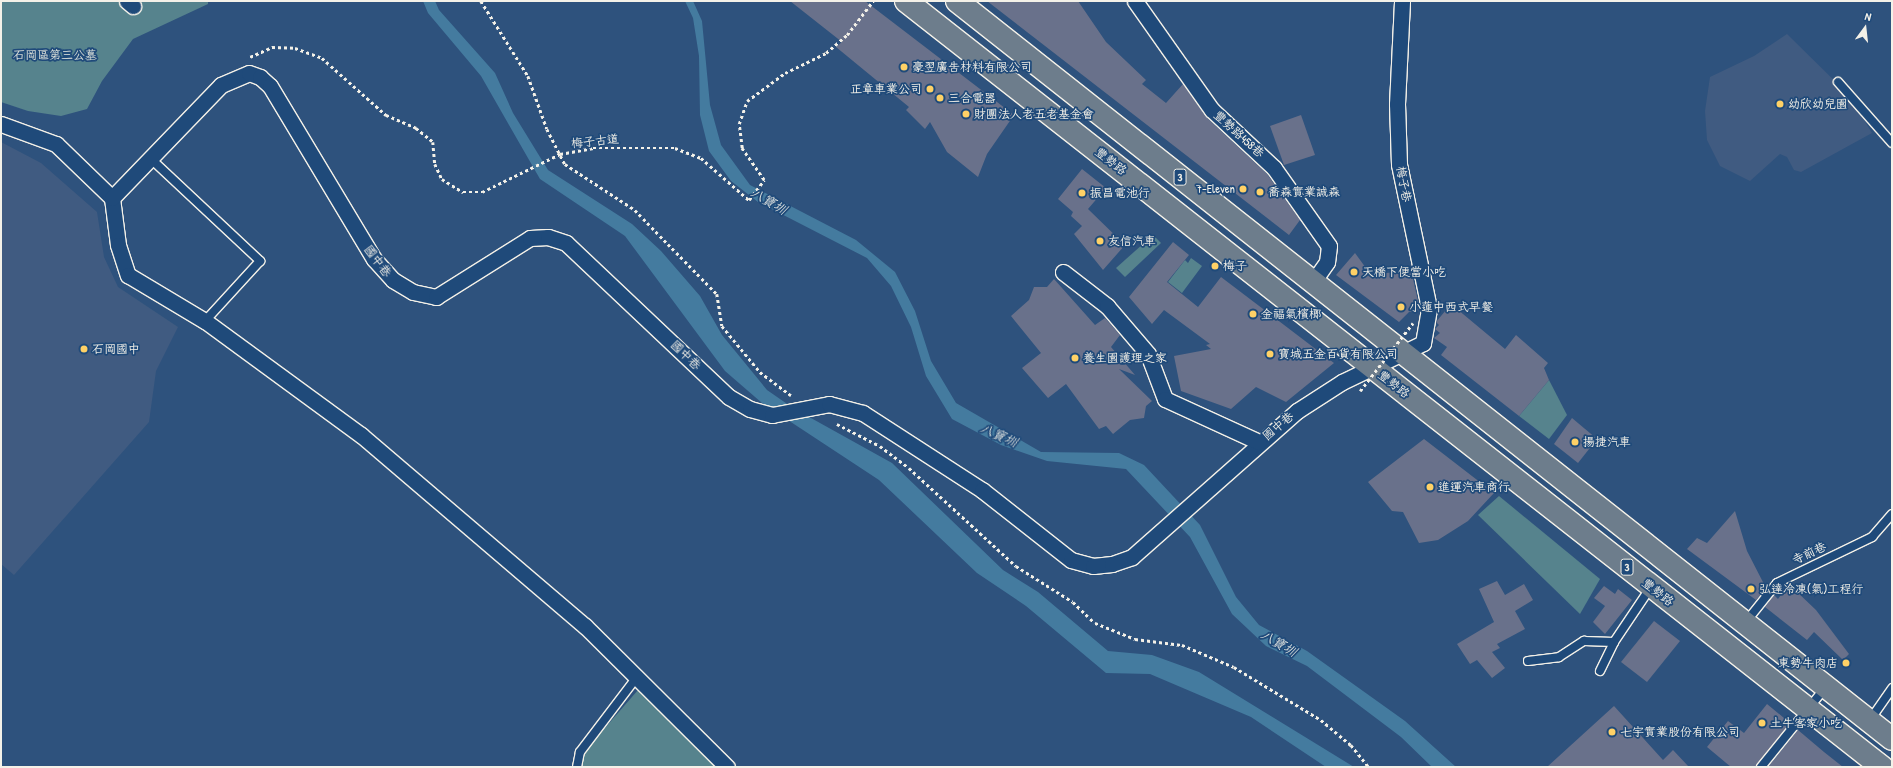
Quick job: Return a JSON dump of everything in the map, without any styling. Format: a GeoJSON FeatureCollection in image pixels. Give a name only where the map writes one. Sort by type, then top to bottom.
{"type":"FeatureCollection","features":[{"type":"Feature","properties":{"kind":"main road","name":"豐勢路"},"geometry":{"type":"LineString","coordinates":[[906,1],[1882,767]]}},
{"type":"Feature","properties":{"kind":"main road","name":"3"},"geometry":{"type":"LineString","coordinates":[[957,1],[1892,739]]}},
{"type":"Feature","properties":{"kind":"street","name":"豐勢路458巷"},"geometry":{"type":"LineString","coordinates":[[1135,1],[1212,110],[1274,168],[1330,240],[1327,262],[1313,282]]}},
{"type":"Feature","properties":{"kind":"street","name":"梅子巷"},"geometry":{"type":"LineString","coordinates":[[1372,367],[1404,354],[1422,343],[1428,308],[1399,164],[1397,104],[1402,1]]}},
{"type":"Feature","properties":{"kind":"street","name":"國中巷"},"geometry":{"type":"LineString","coordinates":[[235,76],[249,73],[270,86],[374,259],[393,280],[413,292],[436,296],[530,238],[548,237],[566,243],[729,397],[750,409],[772,415],[811,406],[829,404],[863,413],[982,490],[1071,560],[1093,566],[1112,564],[1132,557],[1259,442],[1297,411],[1372,367]]}},
{"type":"Feature","properties":{"kind":"street"},"geometry":{"type":"LineString","coordinates":[[112,198],[221,85],[235,76]]}},
{"type":"Feature","properties":{"kind":"street"},"geometry":{"type":"LineString","coordinates":[[1,124],[56,144],[112,198],[118,246],[128,274],[205,322],[361,435],[586,626],[728,767]]}},
{"type":"Feature","properties":{"kind":"street"},"geometry":{"type":"LineString","coordinates":[[1063,272],[1107,306],[1148,354],[1165,399],[1259,442]]}},
{"type":"Feature","properties":{"kind":"lane"},"geometry":{"type":"LineString","coordinates":[[1838,82],[1892,143]]}},
{"type":"Feature","properties":{"kind":"lane"},"geometry":{"type":"LineString","coordinates":[[150,158],[260,262],[205,322]]}},
{"type":"Feature","properties":{"kind":"lane","name":"寺前巷"},"geometry":{"type":"LineString","coordinates":[[1745,623],[1777,583],[1872,537],[1892,513]]}},
{"type":"Feature","properties":{"kind":"lane"},"geometry":{"type":"LineString","coordinates":[[1600,671],[1614,642],[1652,587]]}},
{"type":"Feature","properties":{"kind":"lane"},"geometry":{"type":"LineString","coordinates":[[1528,661],[1559,657],[1584,641],[1614,642]]}},
{"type":"Feature","properties":{"kind":"lane"},"geometry":{"type":"LineString","coordinates":[[577,767],[580,752],[637,677]]}},
{"type":"Feature","properties":{"kind":"lane"},"geometry":{"type":"LineString","coordinates":[[1761,767],[1807,708],[1826,687]]}},
{"type":"Feature","properties":{"kind":"lane"},"geometry":{"type":"LineString","coordinates":[[1869,721],[1892,688]]}},
{"type":"Feature","properties":{"kind":"path","name":"梅子古道"},"geometry":{"type":"LineString","coordinates":[[235,76],[248,58],[272,48],[295,48],[322,58],[386,115],[416,128],[433,142],[435,164],[442,179],[463,192],[482,192],[560,154],[593,148],[675,148],[701,158],[749,200],[764,180],[742,148],[738,124],[747,101],[785,73],[826,54],[847,35],[872,1]]}},
{"type":"Feature","properties":{"kind":"path"},"geometry":{"type":"LineString","coordinates":[[1360,391],[1413,323]]}},
{"type":"Feature","properties":{"kind":"shaded area","name":"幼欣幼兒園"},"geometry":{"type":"Polygon","coordinates":[[[1787,34],[1848,94],[1872,133],[1801,172],[1794,170],[1787,157],[1780,154],[1750,181],[1720,166],[1707,140],[1705,111],[1710,77],[1754,56],[1787,34]]]}},
{"type":"Feature","properties":{"kind":"shaded area","name":"石岡國中"},"geometry":{"type":"Polygon","coordinates":[[[1,142],[41,163],[97,212],[104,257],[118,287],[178,327],[156,371],[149,422],[14,575],[1,564],[1,142]]]}},
{"type":"Feature","properties":{"kind":"green space","name":"石岡區第三公墓"},"geometry":{"type":"Polygon","coordinates":[[[1,1],[208,1],[208,4],[133,39],[102,81],[87,109],[61,116],[28,111],[1,102],[1,1]]]}},
{"type":"Feature","properties":{"kind":"green space"},"geometry":{"type":"Polygon","coordinates":[[[1153,235],[1161,243],[1125,277],[1116,268],[1153,235]]]}},
{"type":"Feature","properties":{"kind":"green space"},"geometry":{"type":"Polygon","coordinates":[[[1191,258],[1202,266],[1182,293],[1168,282],[1185,260],[1188,263],[1191,258]]]}},
{"type":"Feature","properties":{"kind":"green space"},"geometry":{"type":"Polygon","coordinates":[[[1549,380],[1567,415],[1549,439],[1519,416],[1549,380]]]}},
{"type":"Feature","properties":{"kind":"green space"},"geometry":{"type":"Polygon","coordinates":[[[1499,496],[1600,579],[1580,614],[1478,515],[1499,496]]]}},
{"type":"Feature","properties":{"kind":"green space"},"geometry":{"type":"Polygon","coordinates":[[[638,690],[716,767],[577,767],[591,744],[638,690]]]}},
{"type":"Feature","properties":{"kind":"water"},"geometry":{"type":"Polygon","coordinates":[[[423,1],[435,1],[439,10],[495,73],[513,113],[548,170],[632,224],[661,251],[700,296],[722,335],[767,390],[793,408],[892,463],[1003,570],[1038,592],[1108,651],[1152,655],[1199,672],[1354,767],[1326,767],[1251,717],[1150,674],[1106,673],[1026,606],[977,573],[879,480],[762,403],[725,371],[625,236],[540,179],[481,76],[428,13],[423,1]]]}},
{"type":"Feature","properties":{"kind":"water","name":"八寶圳"},"geometry":{"type":"Polygon","coordinates":[[[685,1],[693,1],[702,21],[710,105],[721,145],[750,185],[856,240],[895,272],[915,311],[931,361],[956,403],[1041,452],[1119,453],[1144,465],[1200,525],[1236,597],[1259,625],[1307,651],[1405,721],[1456,767],[1432,767],[1401,737],[1307,666],[1266,646],[1232,614],[1190,537],[1126,469],[1047,461],[1001,445],[952,419],[926,376],[911,327],[891,286],[867,258],[758,202],[731,181],[709,151],[700,115],[699,56],[693,18],[685,1]]]}},
{"type":"Feature","properties":{"kind":"building"},"geometry":{"type":"Polygon","coordinates":[[[790,1],[865,1],[1014,115],[987,154],[978,177],[947,152],[930,122],[925,129],[906,110],[909,107],[836,47],[842,42],[790,1]]]}},
{"type":"Feature","properties":{"kind":"building"},"geometry":{"type":"Polygon","coordinates":[[[987,1],[1078,1],[1106,42],[1146,80],[1142,84],[1166,103],[1183,84],[1206,117],[1267,174],[1300,220],[1289,235],[987,1]]]}},
{"type":"Feature","properties":{"kind":"building"},"geometry":{"type":"Polygon","coordinates":[[[1301,115],[1315,155],[1284,165],[1270,126],[1301,115]]]}},
{"type":"Feature","properties":{"kind":"building"},"geometry":{"type":"Polygon","coordinates":[[[1082,169],[1106,188],[1088,209],[1125,245],[1103,270],[1074,234],[1082,226],[1071,216],[1073,212],[1058,199],[1082,169]]]}},
{"type":"Feature","properties":{"kind":"building"},"geometry":{"type":"Polygon","coordinates":[[[1173,242],[1189,255],[1167,282],[1198,307],[1221,277],[1334,363],[1286,402],[1256,387],[1231,409],[1181,391],[1174,356],[1211,349],[1206,345],[1210,344],[1164,310],[1152,324],[1129,297],[1173,242]]]}},
{"type":"Feature","properties":{"kind":"building"},"geometry":{"type":"Polygon","coordinates":[[[1355,253],[1371,275],[1411,270],[1420,310],[1409,312],[1399,322],[1336,275],[1355,253]]]}},
{"type":"Feature","properties":{"kind":"building","name":"養生園護理之家"},"geometry":{"type":"Polygon","coordinates":[[[1054,279],[1095,325],[1105,318],[1120,335],[1111,347],[1135,375],[1119,369],[1152,401],[1146,406],[1144,418],[1130,420],[1113,434],[1106,426],[1099,429],[1066,384],[1048,398],[1022,368],[1041,353],[1011,316],[1029,300],[1034,287],[1047,287],[1054,279]]]}},
{"type":"Feature","properties":{"kind":"building"},"geometry":{"type":"Polygon","coordinates":[[[1451,304],[1505,349],[1516,335],[1548,363],[1544,368],[1549,380],[1519,416],[1441,355],[1447,347],[1434,338],[1440,333],[1435,329],[1439,325],[1436,322],[1451,304]]]}},
{"type":"Feature","properties":{"kind":"building","name":"揚捷汽車"},"geometry":{"type":"Polygon","coordinates":[[[1572,418],[1597,439],[1578,463],[1554,444],[1572,418]]]}},
{"type":"Feature","properties":{"kind":"building","name":"進運汽車商行"},"geometry":{"type":"Polygon","coordinates":[[[1424,439],[1494,493],[1468,521],[1438,540],[1419,543],[1403,512],[1392,511],[1368,482],[1424,439]]]}},
{"type":"Feature","properties":{"kind":"building"},"geometry":{"type":"Polygon","coordinates":[[[1735,511],[1747,551],[1766,588],[1756,600],[1687,549],[1697,538],[1707,543],[1735,511]]]}},
{"type":"Feature","properties":{"kind":"building"},"geometry":{"type":"Polygon","coordinates":[[[1497,581],[1505,595],[1524,584],[1533,600],[1515,611],[1525,629],[1497,644],[1500,648],[1492,652],[1505,668],[1492,678],[1477,660],[1470,664],[1457,644],[1494,622],[1479,589],[1497,581]]]}},
{"type":"Feature","properties":{"kind":"building"},"geometry":{"type":"Polygon","coordinates":[[[1604,586],[1615,594],[1618,589],[1632,600],[1605,634],[1593,622],[1605,606],[1594,598],[1604,586]]]}},
{"type":"Feature","properties":{"kind":"building"},"geometry":{"type":"Polygon","coordinates":[[[1786,588],[1795,590],[1816,610],[1849,654],[1843,660],[1814,632],[1807,640],[1765,607],[1774,595],[1778,599],[1786,588]]]}},
{"type":"Feature","properties":{"kind":"building"},"geometry":{"type":"Polygon","coordinates":[[[1654,621],[1680,641],[1647,682],[1621,662],[1654,621]]]}},
{"type":"Feature","properties":{"kind":"building"},"geometry":{"type":"Polygon","coordinates":[[[1767,704],[1790,723],[1756,767],[1731,767],[1707,747],[1728,721],[1744,733],[1767,704]]]}},
{"type":"Feature","properties":{"kind":"building","name":"七宇實業股份有限公司"},"geometry":{"type":"Polygon","coordinates":[[[1614,706],[1663,760],[1673,750],[1689,767],[1547,767],[1614,706]]]}},
{"type":"Feature","properties":{"kind":"building"},"geometry":{"type":"Polygon","coordinates":[[[1798,730],[1824,752],[1843,767],[1768,767],[1798,730]]]}},
{"type":"Feature","properties":{"kind":"place","name":"豪翌廣告材料有限公司"},"geometry":{"type":"Point","coordinates":[904,67]}},
{"type":"Feature","properties":{"kind":"place","name":"正章車業公司"},"geometry":{"type":"Point","coordinates":[930,89]}},
{"type":"Feature","properties":{"kind":"place","name":"三合電器"},"geometry":{"type":"Point","coordinates":[940,98]}},
{"type":"Feature","properties":{"kind":"place","name":"幼欣幼兒園"},"geometry":{"type":"Point","coordinates":[1780,104]}},
{"type":"Feature","properties":{"kind":"place","name":"財團法人老五老基金會"},"geometry":{"type":"Point","coordinates":[966,114]}},
{"type":"Feature","properties":{"kind":"place","name":"7-Eleven"},"geometry":{"type":"Point","coordinates":[1243,189]}},
{"type":"Feature","properties":{"kind":"place","name":"喬森實業誠森"},"geometry":{"type":"Point","coordinates":[1260,192]}},
{"type":"Feature","properties":{"kind":"place","name":"振昌電池行"},"geometry":{"type":"Point","coordinates":[1082,193]}},
{"type":"Feature","properties":{"kind":"place","name":"友信汽車"},"geometry":{"type":"Point","coordinates":[1100,241]}},
{"type":"Feature","properties":{"kind":"place","name":"梅子"},"geometry":{"type":"Point","coordinates":[1215,266]}},
{"type":"Feature","properties":{"kind":"place","name":"天橋下便當小吃"},"geometry":{"type":"Point","coordinates":[1354,272]}},
{"type":"Feature","properties":{"kind":"place","name":"小蓮中西式早餐"},"geometry":{"type":"Point","coordinates":[1401,307]}},
{"type":"Feature","properties":{"kind":"place","name":"金福氣檳榔"},"geometry":{"type":"Point","coordinates":[1253,314]}},
{"type":"Feature","properties":{"kind":"place","name":"石岡國中"},"geometry":{"type":"Point","coordinates":[84,349]}},
{"type":"Feature","properties":{"kind":"place","name":"寶城五金百貨有限公司"},"geometry":{"type":"Point","coordinates":[1270,354]}},
{"type":"Feature","properties":{"kind":"place","name":"養生園護理之家"},"geometry":{"type":"Point","coordinates":[1075,358]}},
{"type":"Feature","properties":{"kind":"place","name":"揚捷汽車"},"geometry":{"type":"Point","coordinates":[1575,442]}},
{"type":"Feature","properties":{"kind":"place","name":"進運汽車商行"},"geometry":{"type":"Point","coordinates":[1430,487]}},
{"type":"Feature","properties":{"kind":"place","name":"弘達冷凍(氣)工程行"},"geometry":{"type":"Point","coordinates":[1751,589]}},
{"type":"Feature","properties":{"kind":"place","name":"東勢牛肉店"},"geometry":{"type":"Point","coordinates":[1846,663]}},
{"type":"Feature","properties":{"kind":"place","name":"土牛客家小吃"},"geometry":{"type":"Point","coordinates":[1762,723]}},
{"type":"Feature","properties":{"kind":"place","name":"七宇實業股份有限公司"},"geometry":{"type":"Point","coordinates":[1612,732]}}]}
